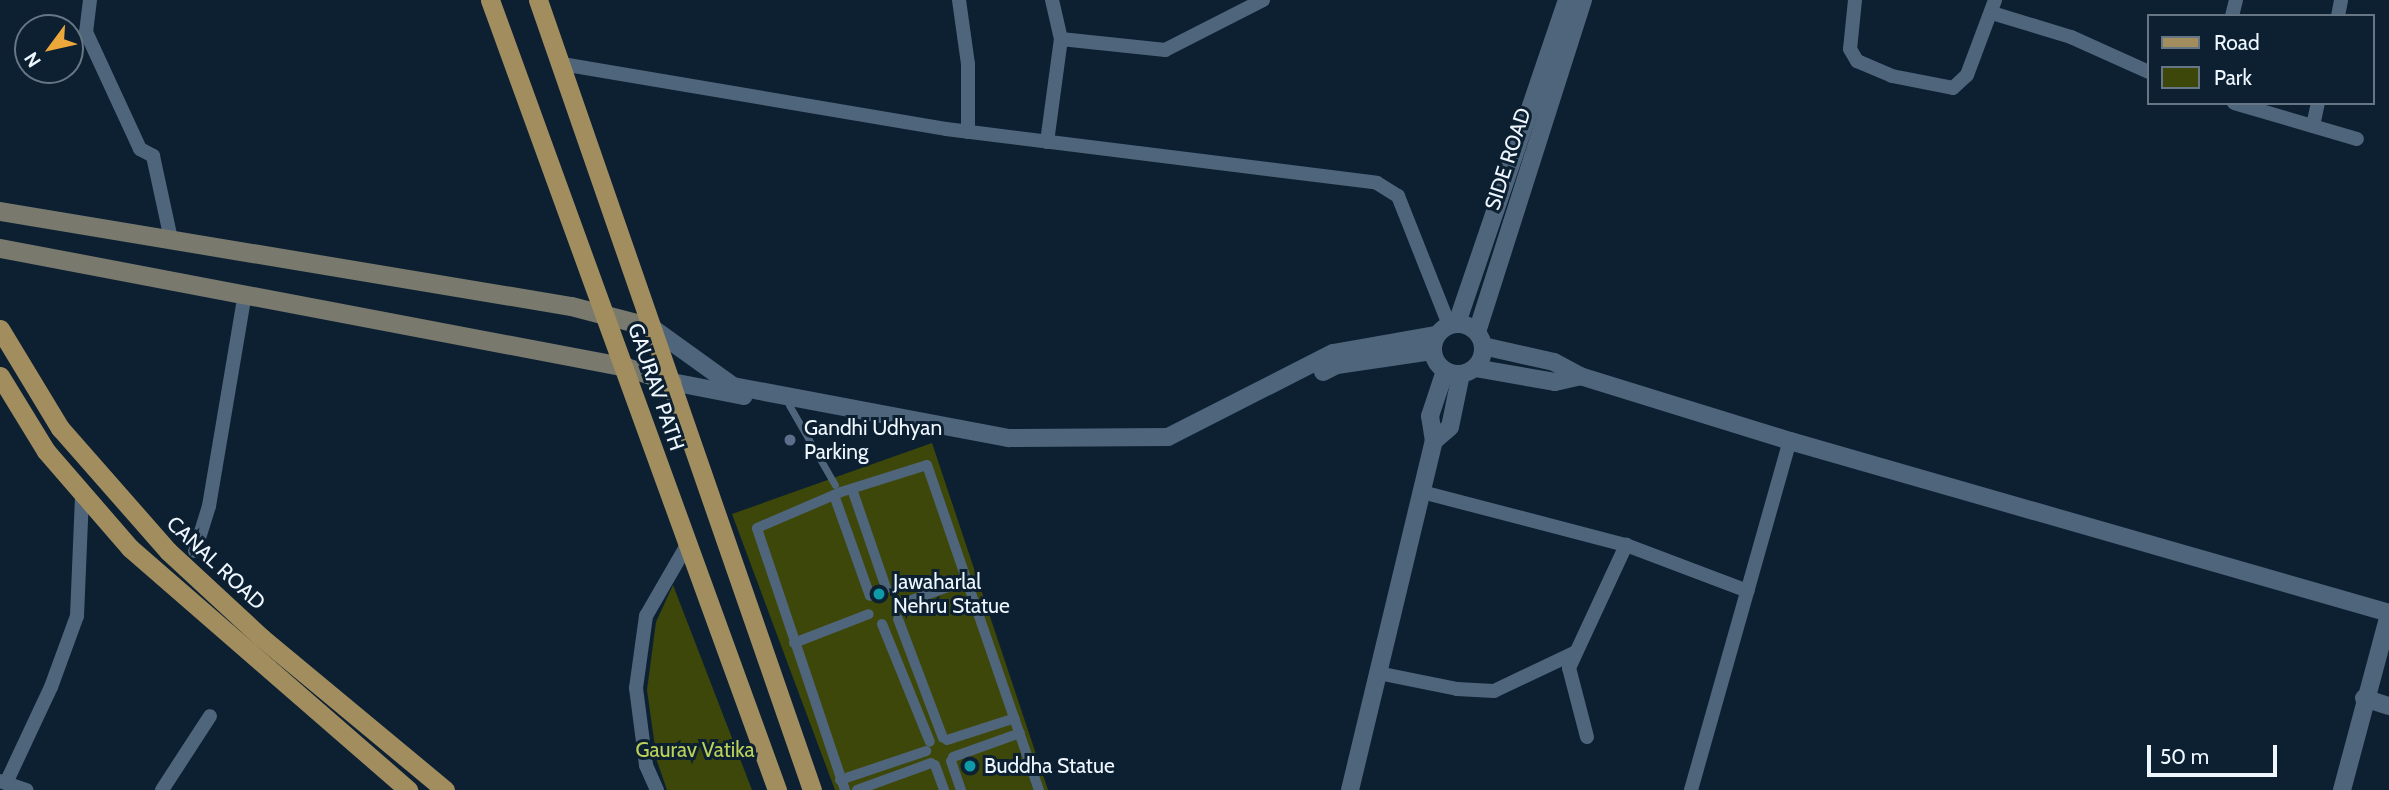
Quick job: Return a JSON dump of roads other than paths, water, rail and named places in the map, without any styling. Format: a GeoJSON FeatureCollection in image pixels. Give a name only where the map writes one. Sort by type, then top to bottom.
{"type":"FeatureCollection","features":[{"type":"Feature","properties":{"kind":"main road","name":"GAURAV PATH"},"geometry":{"type":"LineString","coordinates":[[490,0],[626,367],[687,545],[777,790]]}},
{"type":"Feature","properties":{"kind":"main road"},"geometry":{"type":"LineString","coordinates":[[538,0],[812,790]]}},
{"type":"Feature","properties":{"kind":"main road"},"geometry":{"type":"LineString","coordinates":[[0,211],[607,315],[651,327]]}},
{"type":"Feature","properties":{"kind":"main road"},"geometry":{"type":"LineString","coordinates":[[0,248],[626,367],[671,382]]}},
{"type":"Feature","properties":{"kind":"main road","name":"CANAL ROAD"},"geometry":{"type":"LineString","coordinates":[[0,329],[60,428],[168,551],[262,638],[445,790]]}},
{"type":"Feature","properties":{"kind":"main road"},"geometry":{"type":"LineString","coordinates":[[0,376],[46,451],[82,497],[180,595],[408,790]]}},
{"type":"Feature","properties":{"kind":"street"},"geometry":{"type":"LineString","coordinates":[[90,0],[86,32],[140,149],[153,156],[171,239]]}},
{"type":"Feature","properties":{"kind":"street"},"geometry":{"type":"LineString","coordinates":[[959,0],[968,64],[968,132]]}},
{"type":"Feature","properties":{"kind":"street"},"geometry":{"type":"LineString","coordinates":[[1047,142],[1060,39],[1052,0]]}},
{"type":"Feature","properties":{"kind":"street"},"geometry":{"type":"LineString","coordinates":[[1060,39],[1165,50],[1263,0]]}},
{"type":"Feature","properties":{"kind":"street","name":"SIDE ROAD"},"geometry":{"type":"LineString","coordinates":[[1444,334],[1567,0]]}},
{"type":"Feature","properties":{"kind":"street","name":"SIDE ROAD"},"geometry":{"type":"LineString","coordinates":[[1350,790],[1434,441],[1430,416],[1480,339],[1583,0]]}},
{"type":"Feature","properties":{"kind":"street"},"geometry":{"type":"LineString","coordinates":[[1855,0],[1850,49],[1857,61],[1892,76],[1953,88],[1967,75],[1994,7],[2148,72]]}},
{"type":"Feature","properties":{"kind":"street"},"geometry":{"type":"LineString","coordinates":[[562,64],[968,132],[1377,183],[1398,195],[1444,334],[1461,371],[1555,382],[1580,376]]}},
{"type":"Feature","properties":{"kind":"street"},"geometry":{"type":"LineString","coordinates":[[2241,105],[2357,139]]}},
{"type":"Feature","properties":{"kind":"street"},"geometry":{"type":"LineString","coordinates":[[2313,126],[2318,105]]}},
{"type":"Feature","properties":{"kind":"street"},"geometry":{"type":"LineString","coordinates":[[195,551],[209,506],[245,295]]}},
{"type":"Feature","properties":{"kind":"street"},"geometry":{"type":"LineString","coordinates":[[651,327],[733,386],[1009,438],[1168,438],[1333,353],[1444,334],[1480,339],[1555,362],[1580,376],[1790,441],[2389,614],[2364,698],[2342,790]]}},
{"type":"Feature","properties":{"kind":"street"},"geometry":{"type":"LineString","coordinates":[[671,382],[1018,446],[1175,447],[1337,365],[1444,334]]}},
{"type":"Feature","properties":{"kind":"street"},"geometry":{"type":"LineString","coordinates":[[1691,790],[1790,441]]}},
{"type":"Feature","properties":{"kind":"street"},"geometry":{"type":"LineString","coordinates":[[882,625],[928,747],[842,785],[757,528],[837,491],[852,489],[927,465],[1039,790]]}},
{"type":"Feature","properties":{"kind":"street"},"geometry":{"type":"LineString","coordinates":[[852,489],[886,588]]}},
{"type":"Feature","properties":{"kind":"street"},"geometry":{"type":"LineString","coordinates":[[837,491],[870,596]]}},
{"type":"Feature","properties":{"kind":"street"},"geometry":{"type":"LineString","coordinates":[[1422,492],[1626,545],[1748,591]]}},
{"type":"Feature","properties":{"kind":"street"},"geometry":{"type":"LineString","coordinates":[[26,790],[3,782],[51,687],[77,615],[82,497]]}},
{"type":"Feature","properties":{"kind":"street"},"geometry":{"type":"LineString","coordinates":[[657,790],[646,765],[636,688],[646,616],[687,545]]}},
{"type":"Feature","properties":{"kind":"street"},"geometry":{"type":"LineString","coordinates":[[1587,737],[1569,668],[1626,545]]}},
{"type":"Feature","properties":{"kind":"street"},"geometry":{"type":"LineString","coordinates":[[903,603],[968,580]]}},
{"type":"Feature","properties":{"kind":"street"},"geometry":{"type":"LineString","coordinates":[[794,643],[869,614]]}},
{"type":"Feature","properties":{"kind":"street"},"geometry":{"type":"LineString","coordinates":[[898,619],[945,739],[1015,718]]}},
{"type":"Feature","properties":{"kind":"street"},"geometry":{"type":"LineString","coordinates":[[1378,673],[1457,689],[1494,691],[1574,653]]}},
{"type":"Feature","properties":{"kind":"street"},"geometry":{"type":"LineString","coordinates":[[2364,698],[2389,706]]}},
{"type":"Feature","properties":{"kind":"street"},"geometry":{"type":"LineString","coordinates":[[162,790],[210,716]]}},
{"type":"Feature","properties":{"kind":"street"},"geometry":{"type":"LineString","coordinates":[[961,790],[952,759],[1020,733]]}},
{"type":"Feature","properties":{"kind":"street"},"geometry":{"type":"LineString","coordinates":[[857,790],[933,764],[944,790]]}},
{"type":"Feature","properties":{"kind":"lane"},"geometry":{"type":"LineString","coordinates":[[789,405],[837,491]]}},
{"type":"Feature","properties":{"kind":"place","name":"Gandhi Udhyan Parking"},"geometry":{"type":"Point","coordinates":[790,440]}},
{"type":"Feature","properties":{"kind":"place","name":"Jawaharlal Nehru Statue"},"geometry":{"type":"Point","coordinates":[879,594]}},
{"type":"Feature","properties":{"kind":"place","name":"Buddha Statue"},"geometry":{"type":"Point","coordinates":[970,766]}},
{"type":"Feature","properties":{"kind":"park label","name":"Gaurav Vatika"},"geometry":{"type":"Point","coordinates":[695,750]}}]}
